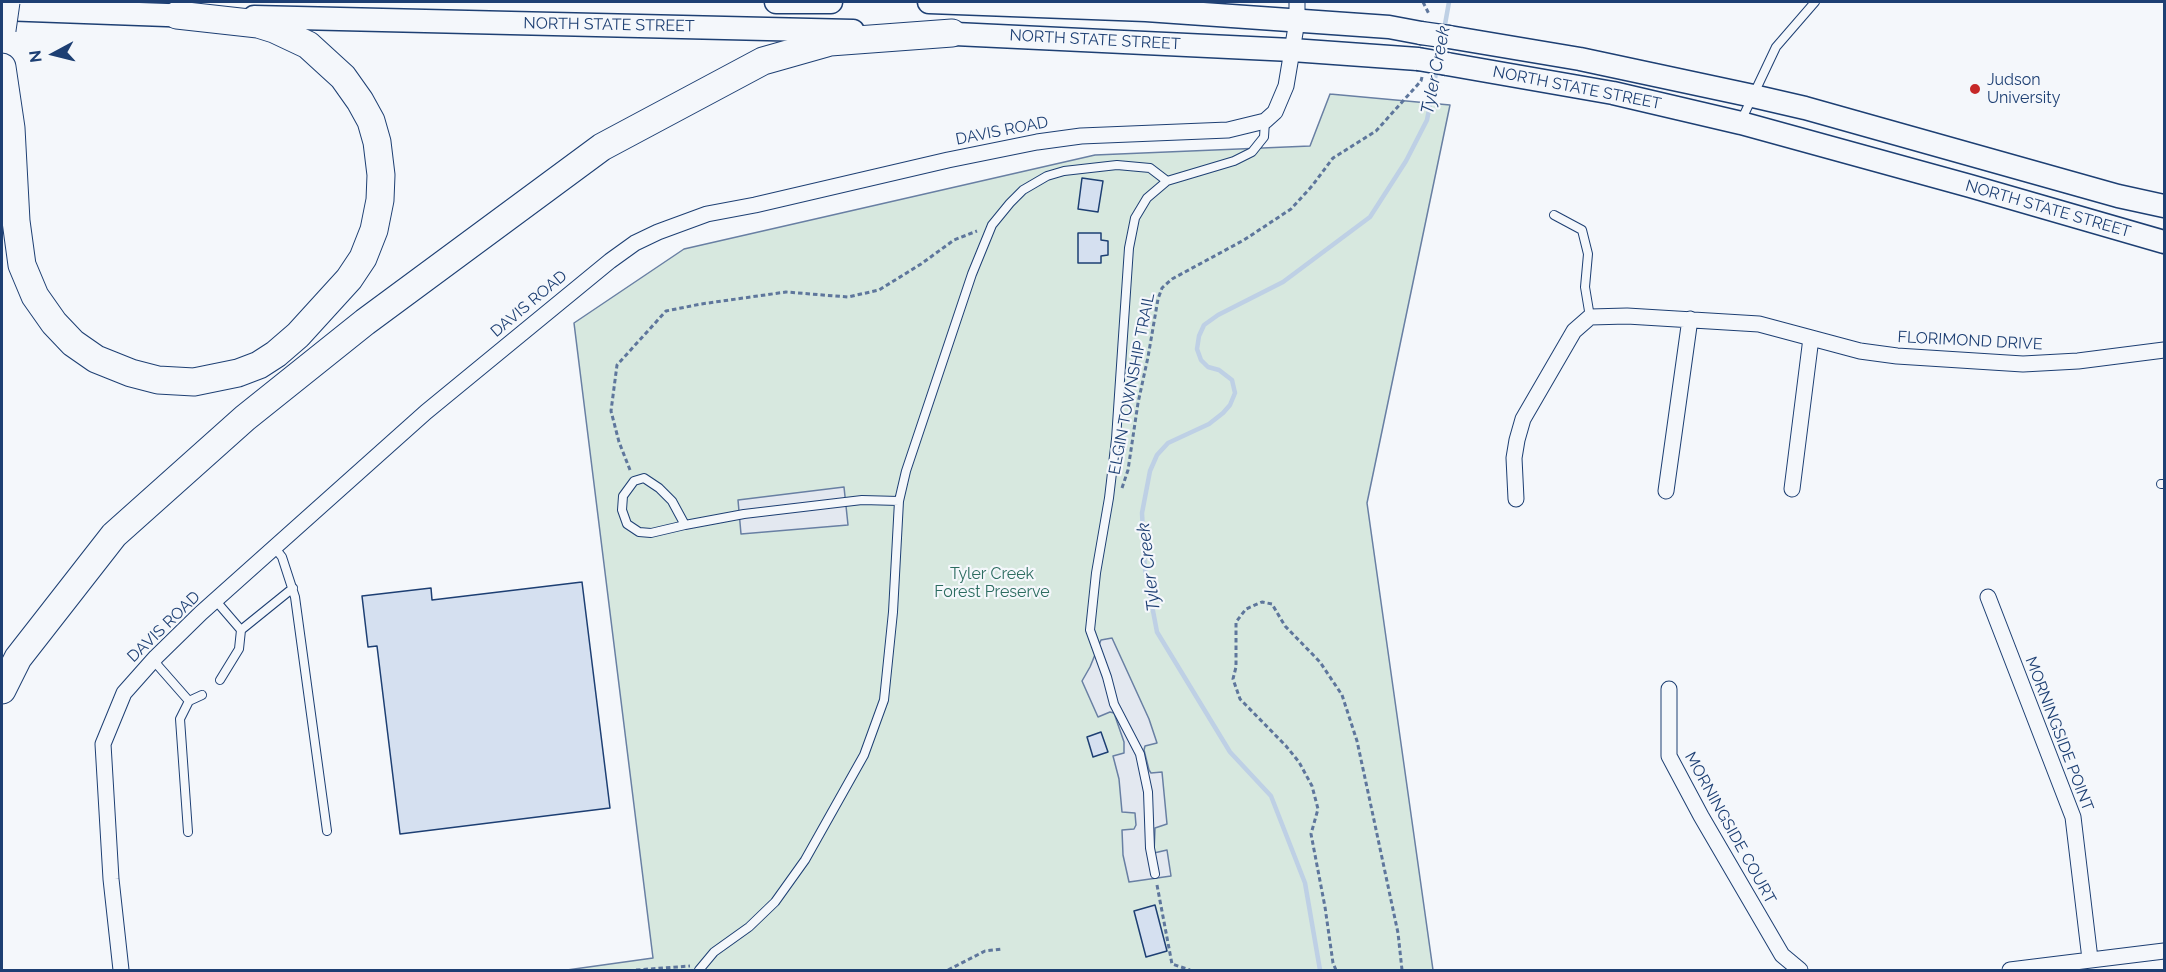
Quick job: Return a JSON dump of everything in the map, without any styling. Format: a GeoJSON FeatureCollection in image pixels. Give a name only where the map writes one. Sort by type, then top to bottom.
{"type":"FeatureCollection","features":[{"type":"Feature","properties":{"kind":"highway"},"geometry":{"type":"LineString","coordinates":[[2,30],[6,2]]}},
{"type":"Feature","properties":{"kind":"highway"},"geometry":{"type":"LineString","coordinates":[[2,67],[11,128],[17,236],[22,265],[35,296],[54,322],[73,343],[96,358],[130,374],[166,381],[194,382],[238,373],[268,360],[298,335],[349,279],[363,258],[374,230],[380,200],[381,175],[377,142],[371,121],[355,93],[343,77],[308,45],[258,24],[177,15]]}},
{"type":"Feature","properties":{"kind":"highway"},"geometry":{"type":"LineString","coordinates":[[2,690],[18,658],[114,535],[245,418],[366,322],[602,147],[763,61],[830,42],[952,33]]}},
{"type":"Feature","properties":{"kind":"main road"},"geometry":{"type":"LineString","coordinates":[[776,2],[831,2]]}},
{"type":"Feature","properties":{"kind":"main road","name":"NORTH STATE STREET"},"geometry":{"type":"LineString","coordinates":[[928,2],[1146,10],[1297,11],[1389,27],[1426,25],[1449,37],[1580,59],[1805,108],[2118,196],[2164,206]]}},
{"type":"Feature","properties":{"kind":"main road","name":"NORTH STATE STREET"},"geometry":{"type":"LineString","coordinates":[[2,9],[952,33],[1292,50],[1421,64],[1447,64],[1613,93],[1740,123],[2164,242]]}},
{"type":"Feature","properties":{"kind":"street"},"geometry":{"type":"LineString","coordinates":[[1265,121],[1275,112],[1286,86],[1297,11]]}},
{"type":"Feature","properties":{"kind":"street","name":"DAVIS ROAD"},"geometry":{"type":"LineString","coordinates":[[121,970],[111,879],[103,744],[124,693],[153,660],[216,601],[426,412],[634,243],[707,214],[1037,142],[1081,136],[1228,130],[1265,121]]}},
{"type":"Feature","properties":{"kind":"street","name":"FLORIMOND DRIVE"},"geometry":{"type":"LineString","coordinates":[[1590,317],[1627,316],[1760,324],[1860,351],[1897,356],[2023,364],[2078,362],[2164,350]]}},
{"type":"Feature","properties":{"kind":"street"},"geometry":{"type":"LineString","coordinates":[[1516,499],[1514,459],[1522,419],[1574,331],[1590,317]]}},
{"type":"Feature","properties":{"kind":"street"},"geometry":{"type":"LineString","coordinates":[[1666,491],[1690,319]]}},
{"type":"Feature","properties":{"kind":"street"},"geometry":{"type":"LineString","coordinates":[[1792,489],[1811,338]]}},
{"type":"Feature","properties":{"kind":"street","name":"MORNINGSIDE POINT"},"geometry":{"type":"LineString","coordinates":[[1988,597],[2073,817],[2090,959]]}},
{"type":"Feature","properties":{"kind":"street","name":"MORNINGSIDE COURT"},"geometry":{"type":"LineString","coordinates":[[1668,689],[1669,756],[1770,935],[1782,955],[1794,968]]}},
{"type":"Feature","properties":{"kind":"street"},"geometry":{"type":"LineString","coordinates":[[2010,970],[2164,951]]}},
{"type":"Feature","properties":{"kind":"lane"},"geometry":{"type":"LineString","coordinates":[[1740,123],[1776,47],[1815,2]]}},
{"type":"Feature","properties":{"kind":"lane"},"geometry":{"type":"LineString","coordinates":[[1155,874],[1150,848],[1148,792],[1140,754],[1114,704],[1090,630],[1116,438],[1129,248],[1135,218],[1147,198],[1167,181],[1234,161],[1252,152],[1264,137],[1265,121]]}},
{"type":"Feature","properties":{"kind":"lane"},"geometry":{"type":"LineString","coordinates":[[701,968],[714,952],[749,927],[775,902],[805,860],[864,755],[884,700],[893,612],[898,501],[968,285],[992,225],[1023,190],[1047,176],[1064,171],[1117,165],[1150,168],[1167,181]]}},
{"type":"Feature","properties":{"kind":"lane"},"geometry":{"type":"LineString","coordinates":[[1554,215],[1582,230],[1588,254],[1585,287],[1590,317]]}},
{"type":"Feature","properties":{"kind":"lane"},"geometry":{"type":"LineString","coordinates":[[685,525],[672,501],[644,478],[634,480],[623,496],[622,510],[627,524],[639,532],[651,533],[744,514],[862,500],[898,501]]}},
{"type":"Feature","properties":{"kind":"lane"},"geometry":{"type":"LineString","coordinates":[[275,548],[282,557],[293,588],[327,831]]}},
{"type":"Feature","properties":{"kind":"lane"},"geometry":{"type":"LineString","coordinates":[[220,680],[239,649],[242,630],[293,588]]}},
{"type":"Feature","properties":{"kind":"lane"},"geometry":{"type":"LineString","coordinates":[[216,601],[242,630]]}},
{"type":"Feature","properties":{"kind":"lane"},"geometry":{"type":"LineString","coordinates":[[153,660],[189,701]]}},
{"type":"Feature","properties":{"kind":"lane"},"geometry":{"type":"LineString","coordinates":[[188,832],[180,719],[189,701],[202,695]]}},
{"type":"Feature","properties":{"kind":"path"},"geometry":{"type":"LineString","coordinates":[[1423,2],[1426,25]]}},
{"type":"Feature","properties":{"kind":"path","name":"ELGIN TOWNSHIP TRAIL"},"geometry":{"type":"LineString","coordinates":[[1109,498],[1120,491],[1125,484],[1138,403],[1162,288],[1172,279],[1244,240],[1291,208],[1312,186],[1333,158],[1376,131],[1421,81],[1421,64]]}},
{"type":"Feature","properties":{"kind":"path"},"geometry":{"type":"LineString","coordinates":[[634,480],[619,442],[611,411],[618,365],[666,311],[786,292],[848,297],[879,290],[954,240],[992,225]]}},
{"type":"Feature","properties":{"kind":"path"},"geometry":{"type":"LineString","coordinates":[[1336,970],[1311,834],[1317,809],[1312,786],[1293,754],[1240,699],[1233,679],[1236,667],[1236,622],[1246,609],[1262,602],[1272,604],[1285,626],[1320,662],[1342,695],[1357,741],[1398,933],[1402,970]]}},
{"type":"Feature","properties":{"kind":"path"},"geometry":{"type":"LineString","coordinates":[[1155,874],[1173,964],[1190,970]]}},
{"type":"Feature","properties":{"kind":"path"},"geometry":{"type":"LineString","coordinates":[[948,970],[985,951],[1002,949]]}},
{"type":"Feature","properties":{"kind":"path"},"geometry":{"type":"LineString","coordinates":[[636,970],[701,968]]}},
{"type":"Feature","properties":{"kind":"green space","name":"Tyler Creek Forest Preserve"},"geometry":{"type":"Polygon","coordinates":[[[1330,94],[1450,105],[1367,503],[1433,970],[567,970],[653,958],[574,323],[684,249],[1095,155],[1310,146],[1330,94]]]}},
{"type":"Feature","properties":{"kind":"shaded area"},"geometry":{"type":"Polygon","coordinates":[[[844,487],[848,525],[741,534],[738,500],[844,487]]]}},
{"type":"Feature","properties":{"kind":"shaded area"},"geometry":{"type":"Polygon","coordinates":[[[1112,638],[1149,719],[1157,743],[1145,746],[1144,750],[1151,773],[1162,772],[1167,824],[1155,828],[1154,853],[1167,850],[1171,876],[1129,882],[1123,855],[1122,830],[1134,829],[1135,813],[1122,812],[1119,779],[1113,756],[1124,753],[1124,742],[1114,713],[1110,712],[1098,717],[1082,681],[1101,640],[1112,638]]]}},
{"type":"Feature","properties":{"kind":"building"},"geometry":{"type":"Polygon","coordinates":[[[1082,178],[1103,181],[1098,212],[1078,209],[1082,178]]]}},
{"type":"Feature","properties":{"kind":"building"},"geometry":{"type":"Polygon","coordinates":[[[1078,233],[1101,233],[1101,240],[1108,241],[1108,255],[1101,256],[1101,263],[1078,263],[1078,233]]]}},
{"type":"Feature","properties":{"kind":"building"},"geometry":{"type":"Polygon","coordinates":[[[582,582],[610,808],[400,834],[377,646],[368,647],[362,596],[431,588],[432,600],[582,582]]]}},
{"type":"Feature","properties":{"kind":"building"},"geometry":{"type":"Polygon","coordinates":[[[1101,732],[1108,752],[1093,757],[1087,737],[1101,732]]]}},
{"type":"Feature","properties":{"kind":"building"},"geometry":{"type":"Polygon","coordinates":[[[1155,905],[1167,951],[1146,957],[1134,911],[1155,905]]]}},
{"type":"Feature","properties":{"kind":"waterway","name":"Tyler Creek"},"geometry":{"type":"LineString","coordinates":[[1444,30],[1449,2]]}},
{"type":"Feature","properties":{"kind":"waterway","name":"Tyler Creek"},"geometry":{"type":"LineString","coordinates":[[1320,970],[1305,883],[1271,796],[1230,752],[1157,632],[1145,569],[1142,513],[1150,471],[1157,455],[1168,443],[1209,424],[1223,413],[1230,405],[1235,393],[1232,380],[1219,370],[1208,367],[1201,360],[1197,349],[1204,325],[1218,315],[1283,282],[1370,217],[1406,161],[1427,120],[1437,68]]}},
{"type":"Feature","properties":{"kind":"place","name":"Judson University"},"geometry":{"type":"Point","coordinates":[1975,89]}}]}
